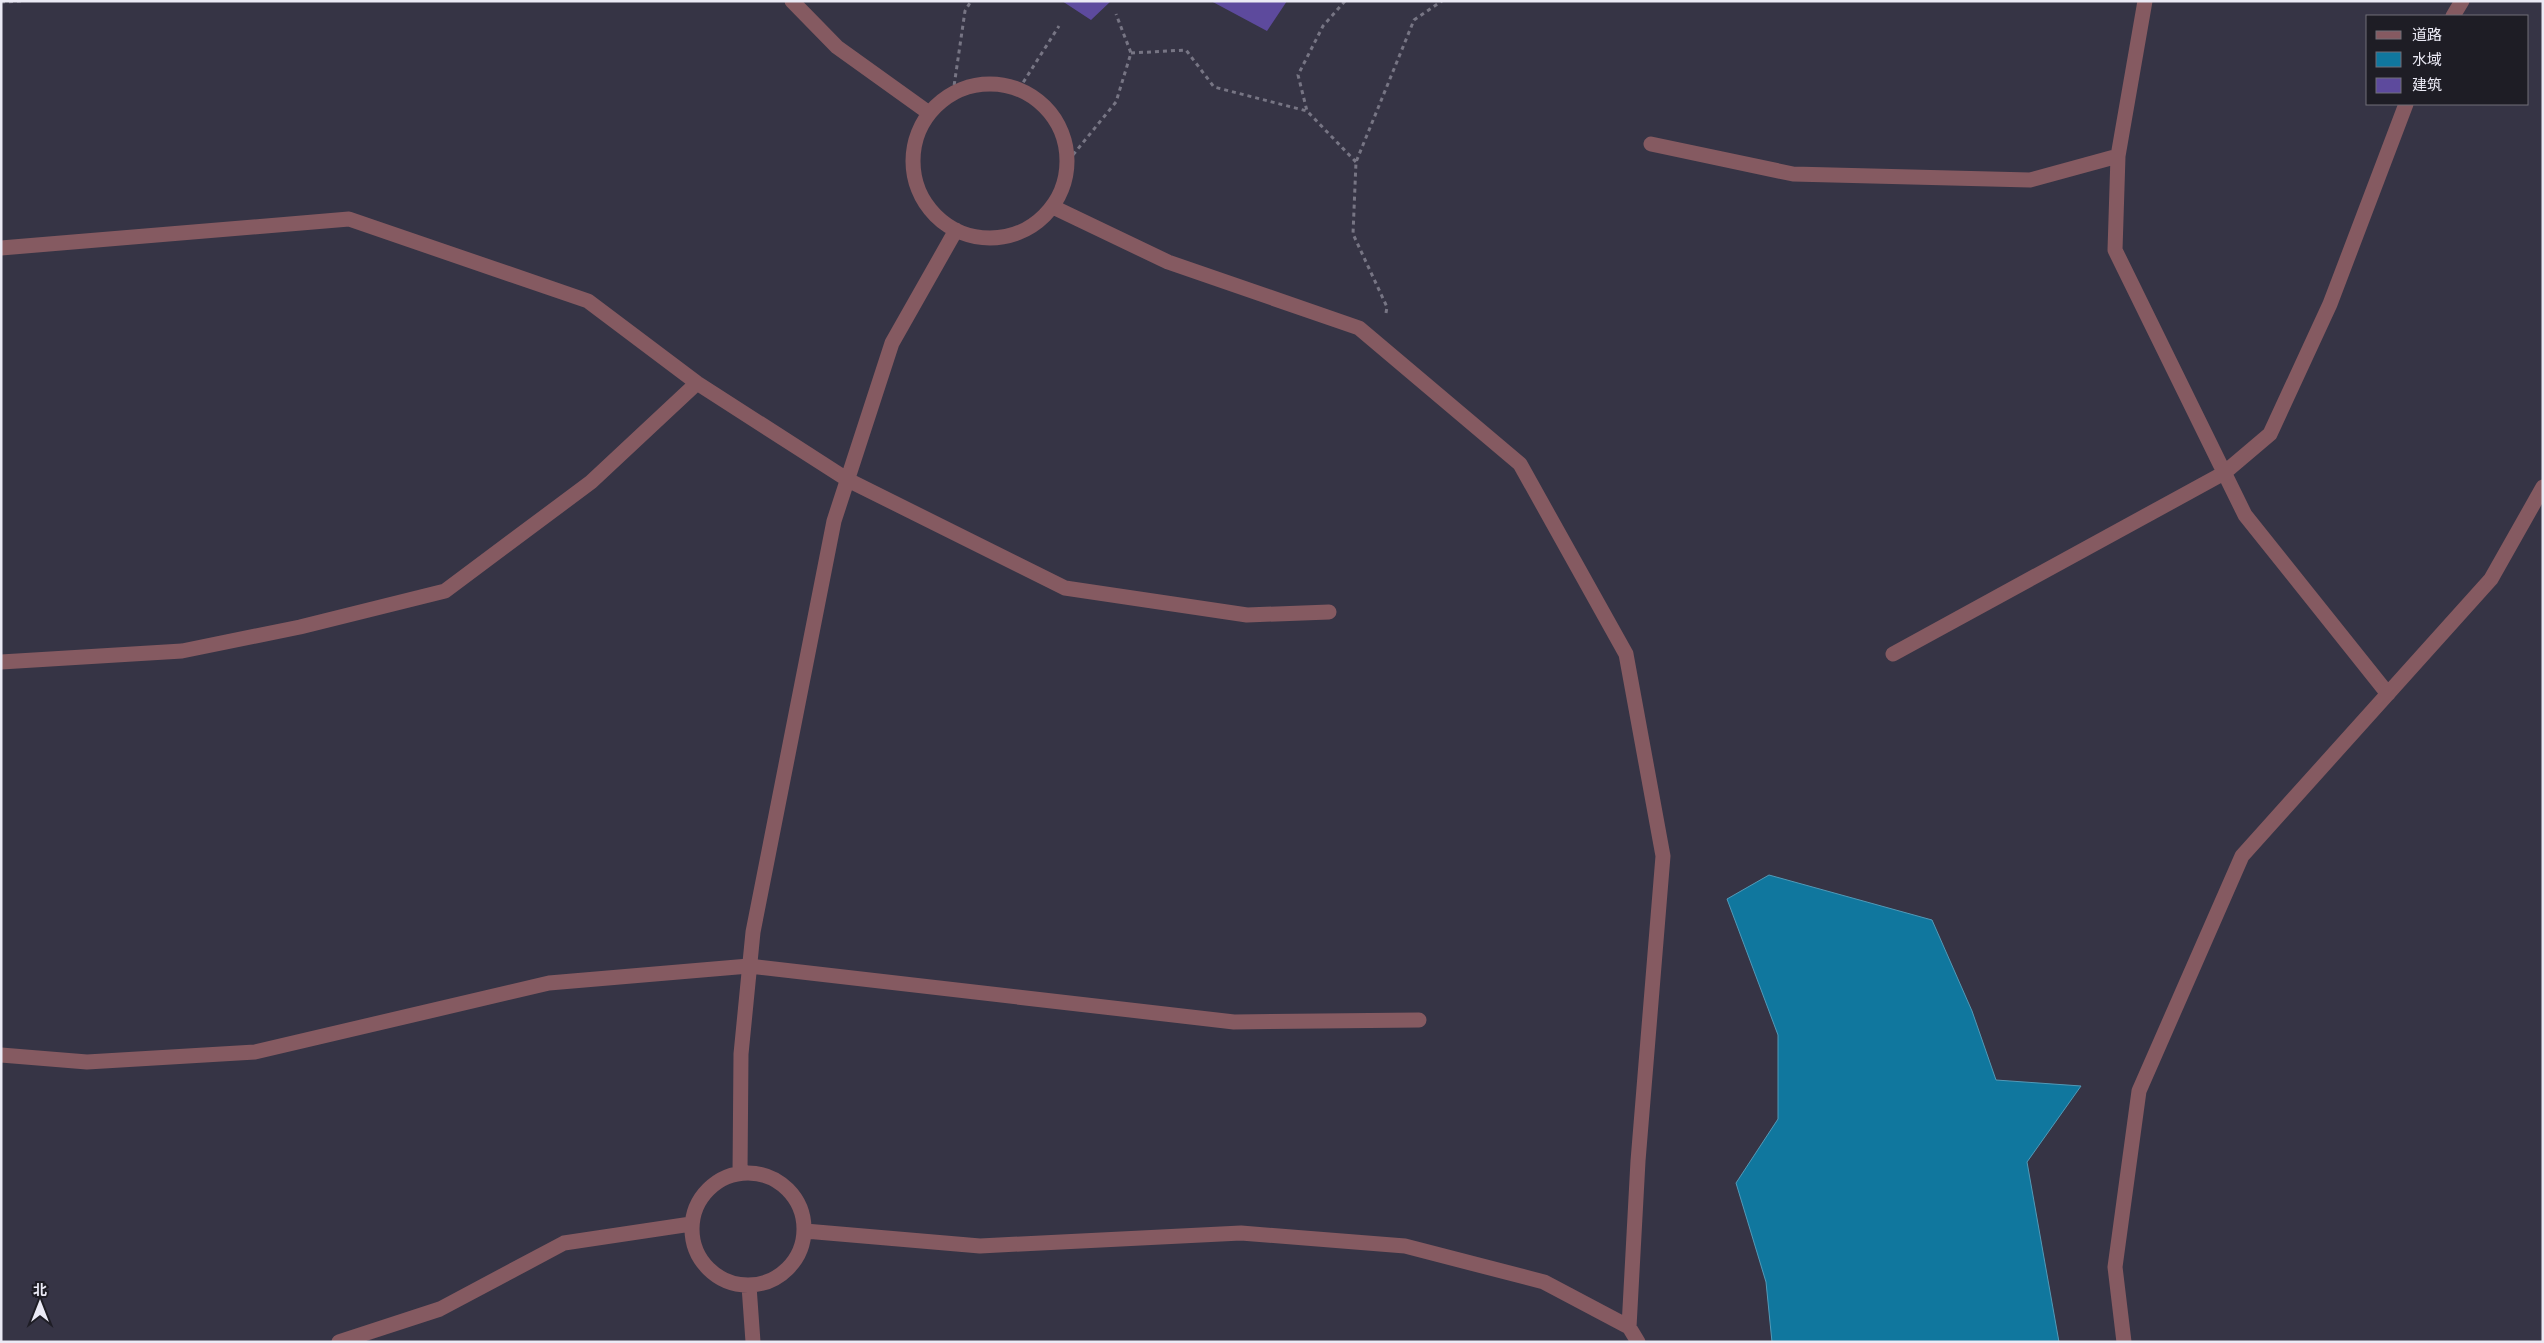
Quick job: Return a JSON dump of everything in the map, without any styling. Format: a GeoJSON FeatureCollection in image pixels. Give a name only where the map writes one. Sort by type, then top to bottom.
{"type":"FeatureCollection","features":[{"type":"Feature","properties":{"kind":"street"},"geometry":{"type":"LineString","coordinates":[[792,1],[837,47],[929,113]]}},
{"type":"Feature","properties":{"kind":"street"},"geometry":{"type":"LineString","coordinates":[[2145,1],[2118,156],[2114,250],[2245,516],[2388,694]]}},
{"type":"Feature","properties":{"kind":"street"},"geometry":{"type":"LineString","coordinates":[[2454,15],[2462,1]]}},
{"type":"Feature","properties":{"kind":"street"},"geometry":{"type":"LineString","coordinates":[[978,84],[1005,85],[1019,88],[1042,102],[1064,134],[1068,161],[1065,183],[1053,207],[1034,225],[1009,236],[982,238],[956,230],[927,206],[915,182],[913,155],[916,137],[929,113],[953,93],[978,84]]}},
{"type":"Feature","properties":{"kind":"street"},"geometry":{"type":"LineString","coordinates":[[1893,654],[2224,472],[2270,434],[2330,304],[2406,105]]}},
{"type":"Feature","properties":{"kind":"street"},"geometry":{"type":"LineString","coordinates":[[1651,144],[1793,174],[2030,180],[2118,156]]}},
{"type":"Feature","properties":{"kind":"street"},"geometry":{"type":"LineString","coordinates":[[1053,207],[1168,262],[1359,328],[1520,464],[1626,654],[1663,856],[1638,1161],[1629,1327]]}},
{"type":"Feature","properties":{"kind":"street"},"geometry":{"type":"LineString","coordinates":[[1,248],[349,219],[588,301],[696,383],[848,480],[1065,588],[1247,615],[1329,612]]}},
{"type":"Feature","properties":{"kind":"street"},"geometry":{"type":"LineString","coordinates":[[740,1173],[741,1054],[752,932],[832,531],[892,343],[956,230]]}},
{"type":"Feature","properties":{"kind":"street"},"geometry":{"type":"LineString","coordinates":[[1,662],[182,652],[300,627],[445,591],[591,482],[696,383]]}},
{"type":"Feature","properties":{"kind":"street"},"geometry":{"type":"LineString","coordinates":[[2124,1342],[2114,1267],[2139,1092],[2242,856],[2491,579],[2543,487]]}},
{"type":"Feature","properties":{"kind":"street"},"geometry":{"type":"LineString","coordinates":[[1,1055],[87,1062],[255,1052],[549,983],[749,966],[1234,1022],[1419,1020]]}},
{"type":"Feature","properties":{"kind":"street"},"geometry":{"type":"LineString","coordinates":[[740,1173],[759,1174],[778,1181],[790,1190],[801,1207],[805,1231],[801,1250],[791,1266],[776,1279],[749,1286],[729,1283],[719,1278],[703,1265],[692,1243],[691,1224],[696,1205],[703,1194],[718,1181],[740,1173]]}},
{"type":"Feature","properties":{"kind":"street"},"geometry":{"type":"LineString","coordinates":[[339,1342],[440,1310],[564,1243],[691,1224]]}},
{"type":"Feature","properties":{"kind":"street"},"geometry":{"type":"LineString","coordinates":[[805,1231],[980,1246],[1241,1233],[1405,1246],[1544,1282],[1629,1327],[1638,1342]]}},
{"type":"Feature","properties":{"kind":"street"},"geometry":{"type":"LineString","coordinates":[[749,1286],[753,1342]]}},
{"type":"Feature","properties":{"kind":"path"},"geometry":{"type":"LineString","coordinates":[[1,2],[23,1]]}},
{"type":"Feature","properties":{"kind":"path"},"geometry":{"type":"LineString","coordinates":[[953,93],[965,11],[971,1]]}},
{"type":"Feature","properties":{"kind":"path"},"geometry":{"type":"LineString","coordinates":[[1345,1],[1323,26],[1298,75],[1307,111],[1356,162]]}},
{"type":"Feature","properties":{"kind":"path"},"geometry":{"type":"LineString","coordinates":[[1381,346],[1387,307],[1353,234],[1356,162],[1414,20],[1442,1]]}},
{"type":"Feature","properties":{"kind":"path"},"geometry":{"type":"LineString","coordinates":[[1068,161],[1116,102],[1132,53],[1116,14]]}},
{"type":"Feature","properties":{"kind":"path"},"geometry":{"type":"LineString","coordinates":[[1019,88],[1058,26]]}},
{"type":"Feature","properties":{"kind":"path"},"geometry":{"type":"LineString","coordinates":[[1132,53],[1186,50],[1214,87],[1307,111]]}},
{"type":"Feature","properties":{"kind":"water"},"geometry":{"type":"Polygon","coordinates":[[[1769,875],[1932,920],[1972,1011],[1996,1080],[2081,1086],[2027,1162],[2059,1342],[1772,1342],[1766,1282],[1736,1183],[1778,1119],[1778,1035],[1727,899],[1769,875]]]}},
{"type":"Feature","properties":{"kind":"building"},"geometry":{"type":"Polygon","coordinates":[[[1062,1],[1111,1],[1091,20],[1062,1]]]}},
{"type":"Feature","properties":{"kind":"building"},"geometry":{"type":"Polygon","coordinates":[[[1211,1],[1287,1],[1267,31],[1211,1]]]}}]}
